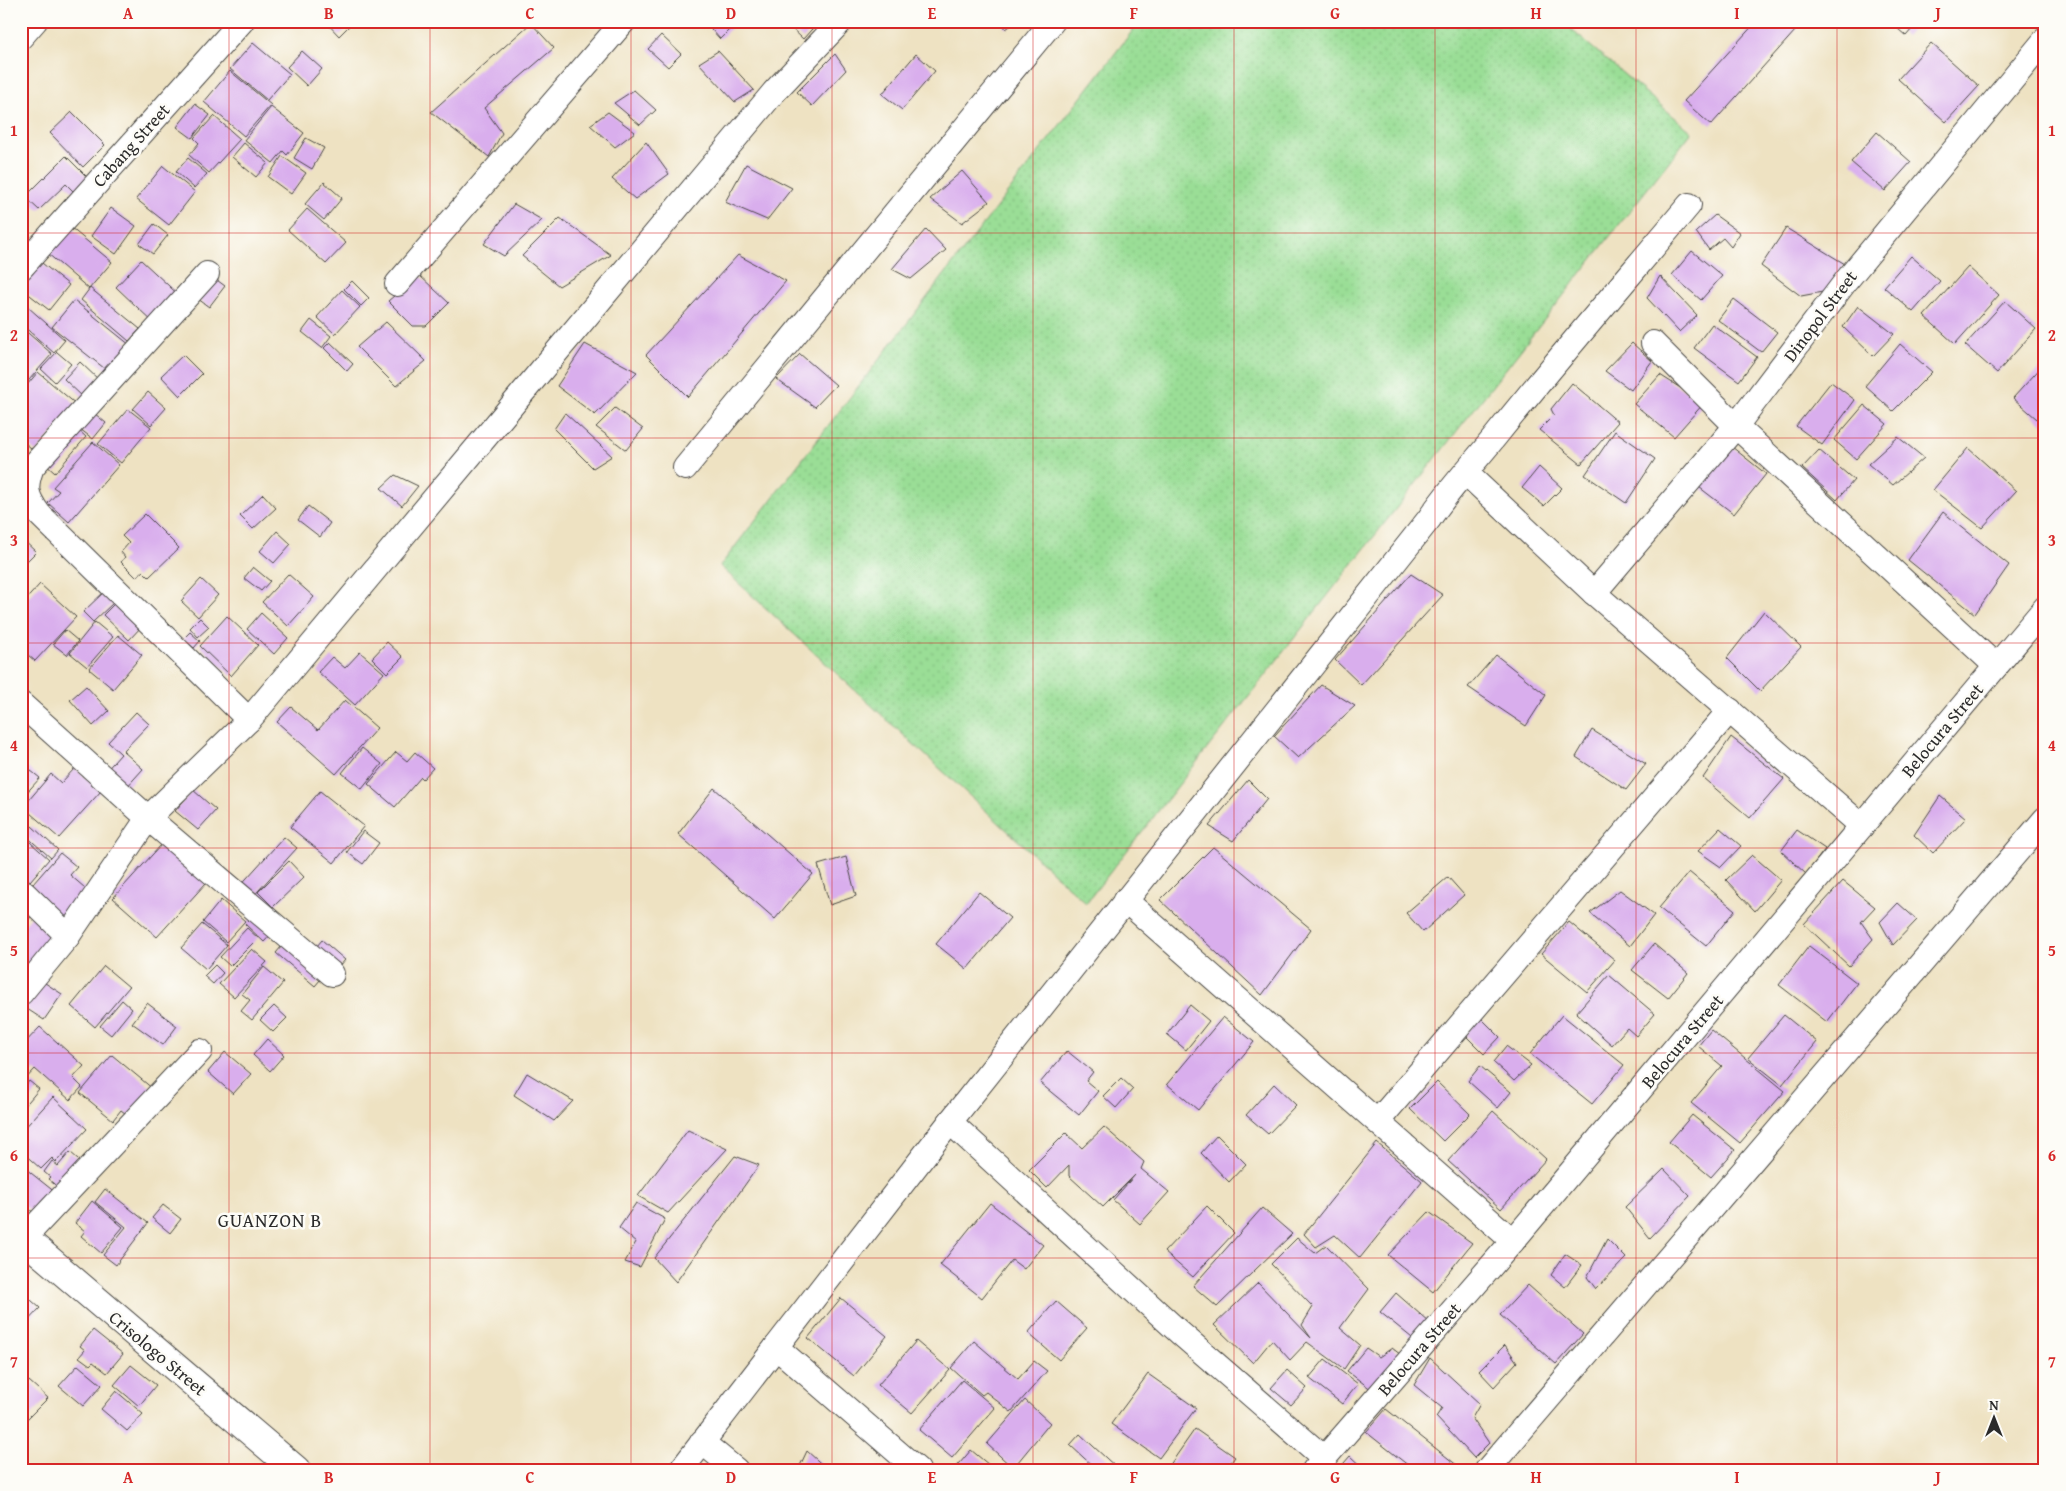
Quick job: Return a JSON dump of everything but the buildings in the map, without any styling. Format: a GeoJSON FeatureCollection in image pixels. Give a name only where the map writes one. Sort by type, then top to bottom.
{"type":"FeatureCollection","features":[{"type":"Feature","properties":{"kind":"street"},"geometry":{"type":"LineString","coordinates":[[21,37],[35,21]]}},
{"type":"Feature","properties":{"kind":"street","name":"Cabang Street"},"geometry":{"type":"LineString","coordinates":[[21,268],[242,21]]}},
{"type":"Feature","properties":{"kind":"street"},"geometry":{"type":"LineString","coordinates":[[397,284],[624,21]]}},
{"type":"Feature","properties":{"kind":"street"},"geometry":{"type":"LineString","coordinates":[[21,993],[68,936],[148,818],[249,720],[774,92],[842,21]]}},
{"type":"Feature","properties":{"kind":"street"},"geometry":{"type":"LineString","coordinates":[[685,468],[1052,21]]}},
{"type":"Feature","properties":{"kind":"street","name":"Dinopol Street"},"geometry":{"type":"LineString","coordinates":[[1594,593],[1736,426],[1846,281],[2045,40]]}},
{"type":"Feature","properties":{"kind":"street"},"geometry":{"type":"LineString","coordinates":[[681,1470],[1124,900],[1439,504],[1567,348],[1689,206]]}},
{"type":"Feature","properties":{"kind":"street"},"geometry":{"type":"LineString","coordinates":[[207,274],[32,467],[27,479],[28,498],[39,514],[249,720]]}},
{"type":"Feature","properties":{"kind":"street"},"geometry":{"type":"LineString","coordinates":[[1653,343],[1736,426],[1996,666]]}},
{"type":"Feature","properties":{"kind":"street"},"geometry":{"type":"LineString","coordinates":[[1466,473],[1594,593],[1862,826]]}},
{"type":"Feature","properties":{"kind":"street","name":"Belocura Street"},"geometry":{"type":"LineString","coordinates":[[1319,1464],[1513,1241],[2045,608]]}},
{"type":"Feature","properties":{"kind":"street"},"geometry":{"type":"LineString","coordinates":[[21,704],[148,818],[332,974]]}},
{"type":"Feature","properties":{"kind":"street"},"geometry":{"type":"LineString","coordinates":[[1378,1121],[1730,710]]}},
{"type":"Feature","properties":{"kind":"street"},"geometry":{"type":"LineString","coordinates":[[1487,1470],[2045,819]]}},
{"type":"Feature","properties":{"kind":"street"},"geometry":{"type":"LineString","coordinates":[[21,890],[68,936]]}},
{"type":"Feature","properties":{"kind":"street"},"geometry":{"type":"LineString","coordinates":[[1124,900],[1513,1241]]}},
{"type":"Feature","properties":{"kind":"street"},"geometry":{"type":"LineString","coordinates":[[23,1237],[200,1051]]}},
{"type":"Feature","properties":{"kind":"street"},"geometry":{"type":"LineString","coordinates":[[950,1122],[1180,1333],[1319,1464]]}},
{"type":"Feature","properties":{"kind":"street","name":"Crisologo Street"},"geometry":{"type":"LineString","coordinates":[[23,1237],[296,1470]]}},
{"type":"Feature","properties":{"kind":"street"},"geometry":{"type":"LineString","coordinates":[[776,1347],[918,1470]]}},
{"type":"Feature","properties":{"kind":"street"},"geometry":{"type":"LineString","coordinates":[[702,1442],[736,1470]]}},
{"type":"Feature","properties":{"kind":"green space"},"geometry":{"type":"Polygon","coordinates":[[[1140,21],[1561,21],[1692,132],[1086,903],[720,566],[1140,21]]]}},
{"type":"Feature","properties":{"kind":"district","name":"GUANZON B"},"geometry":{"type":"Point","coordinates":[270,1220]}}]}
